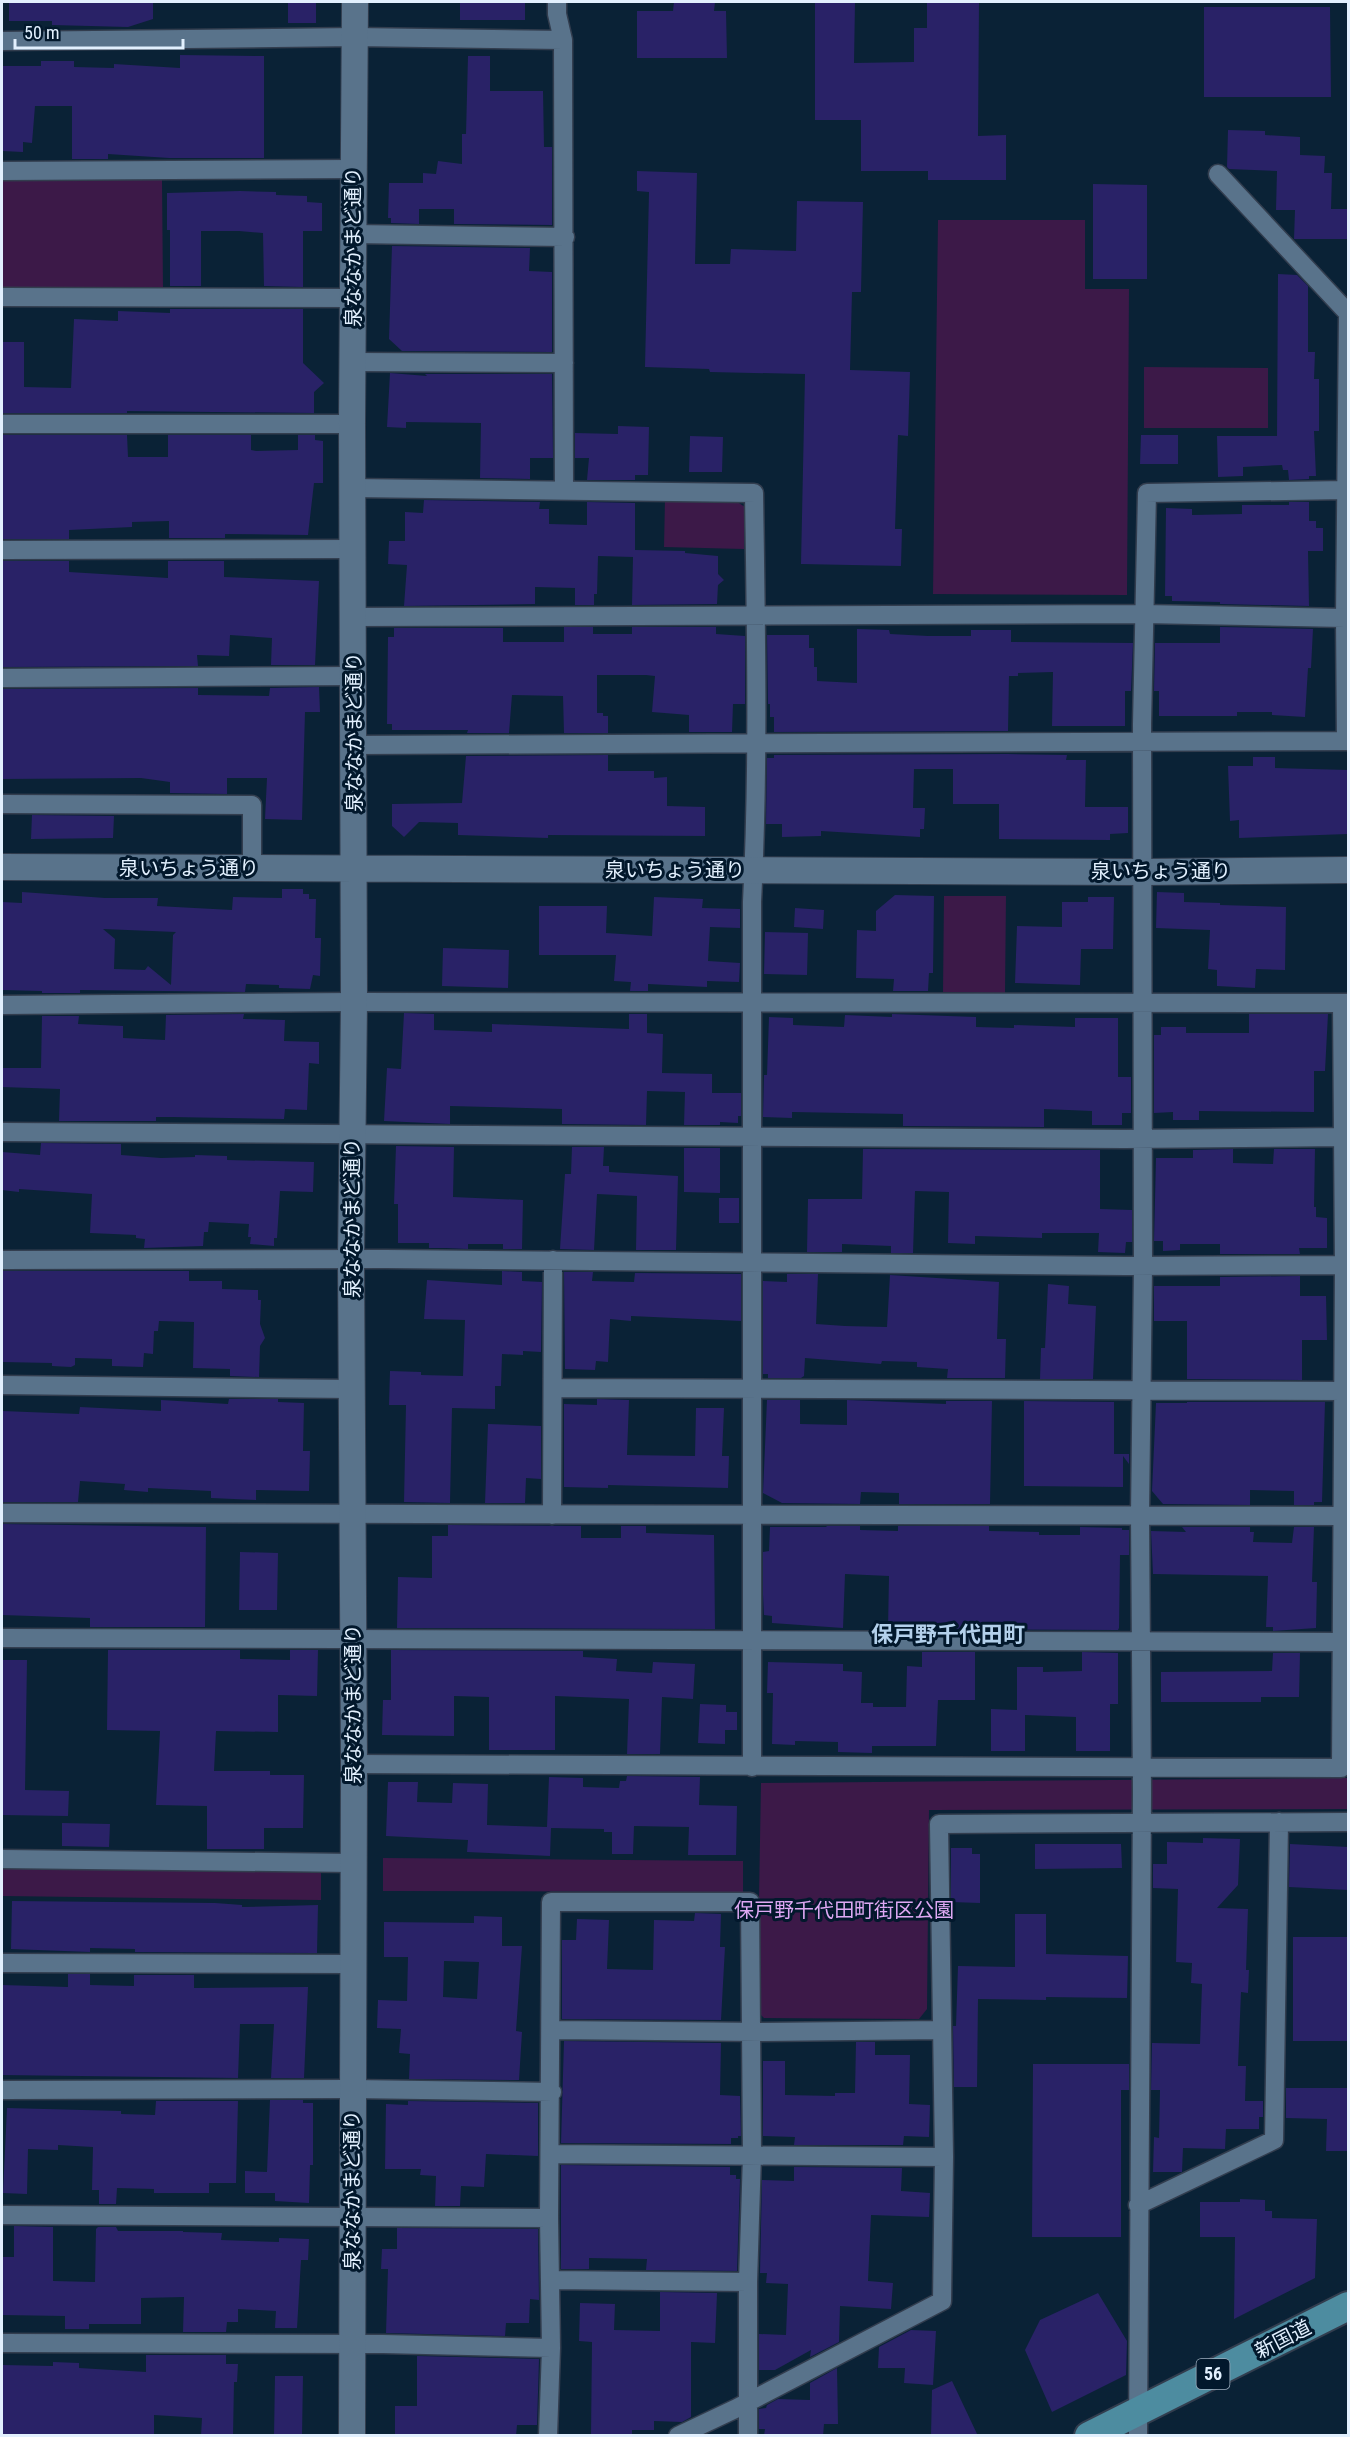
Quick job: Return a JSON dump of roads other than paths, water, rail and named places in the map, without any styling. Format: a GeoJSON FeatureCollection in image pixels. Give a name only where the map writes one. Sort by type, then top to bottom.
{"type":"FeatureCollection","features":[{"type":"Feature","properties":{"kind":"main road","name":"新国道"},"geometry":{"type":"LineString","coordinates":[[1089,2436],[1138,2424],[1348,2306]]}},
{"type":"Feature","properties":{"kind":"street","name":"泉ななかまど通り"},"geometry":{"type":"LineString","coordinates":[[352,2436],[354,1764],[351,1259],[354,676],[352,298],[355,2]]}},
{"type":"Feature","properties":{"kind":"street"},"geometry":{"type":"LineString","coordinates":[[557,2],[557,14],[563,40],[564,489]]}},
{"type":"Feature","properties":{"kind":"street"},"geometry":{"type":"LineString","coordinates":[[2,41],[356,37],[563,40]]}},
{"type":"Feature","properties":{"kind":"street"},"geometry":{"type":"LineString","coordinates":[[2,171],[353,169]]}},
{"type":"Feature","properties":{"kind":"street"},"geometry":{"type":"LineString","coordinates":[[354,745],[1347,741],[1345,618],[1348,314],[1218,174]]}},
{"type":"Feature","properties":{"kind":"street"},"geometry":{"type":"LineString","coordinates":[[353,234],[565,237]]}},
{"type":"Feature","properties":{"kind":"street"},"geometry":{"type":"LineString","coordinates":[[2,297],[352,298]]}},
{"type":"Feature","properties":{"kind":"street"},"geometry":{"type":"LineString","coordinates":[[353,362],[564,363]]}},
{"type":"Feature","properties":{"kind":"street"},"geometry":{"type":"LineString","coordinates":[[2,424],[352,424]]}},
{"type":"Feature","properties":{"kind":"street"},"geometry":{"type":"LineString","coordinates":[[352,488],[754,493],[756,615],[751,1263],[752,1767]]}},
{"type":"Feature","properties":{"kind":"street"},"geometry":{"type":"LineString","coordinates":[[1138,2424],[1142,1822],[1140,1515],[1143,1266],[1143,614],[1147,493],[1346,490]]}},
{"type":"Feature","properties":{"kind":"street"},"geometry":{"type":"LineString","coordinates":[[2,550],[353,549]]}},
{"type":"Feature","properties":{"kind":"street"},"geometry":{"type":"LineString","coordinates":[[353,617],[1143,614],[1345,618]]}},
{"type":"Feature","properties":{"kind":"street"},"geometry":{"type":"LineString","coordinates":[[2,678],[354,676]]}},
{"type":"Feature","properties":{"kind":"street"},"geometry":{"type":"LineString","coordinates":[[2,804],[252,805],[252,868]]}},
{"type":"Feature","properties":{"kind":"street","name":"泉いちょう通り"},"geometry":{"type":"LineString","coordinates":[[2,867],[1143,872],[1348,870]]}},
{"type":"Feature","properties":{"kind":"street"},"geometry":{"type":"LineString","coordinates":[[2,1005],[354,1002],[1345,1003],[1343,1137],[1346,1390],[1340,1642],[1341,1768],[354,1764]]}},
{"type":"Feature","properties":{"kind":"street"},"geometry":{"type":"LineString","coordinates":[[2,1132],[1143,1139],[1343,1137]]}},
{"type":"Feature","properties":{"kind":"street"},"geometry":{"type":"LineString","coordinates":[[2,1260],[351,1259],[1143,1266],[1344,1265]]}},
{"type":"Feature","properties":{"kind":"street"},"geometry":{"type":"LineString","coordinates":[[552,1515],[553,1260]]}},
{"type":"Feature","properties":{"kind":"street"},"geometry":{"type":"LineString","coordinates":[[2,1385],[352,1389]]}},
{"type":"Feature","properties":{"kind":"street"},"geometry":{"type":"LineString","coordinates":[[554,1388],[1346,1390]]}},
{"type":"Feature","properties":{"kind":"street"},"geometry":{"type":"LineString","coordinates":[[2,1513],[1342,1515]]}},
{"type":"Feature","properties":{"kind":"street"},"geometry":{"type":"LineString","coordinates":[[2,1638],[1340,1642]]}},
{"type":"Feature","properties":{"kind":"street"},"geometry":{"type":"LineString","coordinates":[[1138,2205],[1274,2140],[1279,1822]]}},
{"type":"Feature","properties":{"kind":"street"},"geometry":{"type":"LineString","coordinates":[[678,2436],[942,2301],[944,2157],[939,1824],[1348,1822]]}},
{"type":"Feature","properties":{"kind":"street"},"geometry":{"type":"LineString","coordinates":[[2,1859],[353,1863]]}},
{"type":"Feature","properties":{"kind":"street"},"geometry":{"type":"LineString","coordinates":[[548,2436],[551,2348],[549,2218],[552,2092],[551,1902],[750,1902],[752,2156],[748,2282],[748,2436]]}},
{"type":"Feature","properties":{"kind":"street"},"geometry":{"type":"LineString","coordinates":[[2,1963],[352,1964]]}},
{"type":"Feature","properties":{"kind":"street"},"geometry":{"type":"LineString","coordinates":[[552,2030],[941,2030]]}},
{"type":"Feature","properties":{"kind":"street"},"geometry":{"type":"LineString","coordinates":[[2,2090],[352,2089],[552,2092]]}},
{"type":"Feature","properties":{"kind":"street"},"geometry":{"type":"LineString","coordinates":[[550,2154],[944,2157]]}},
{"type":"Feature","properties":{"kind":"street"},"geometry":{"type":"LineString","coordinates":[[2,2215],[549,2218]]}},
{"type":"Feature","properties":{"kind":"street"},"geometry":{"type":"LineString","coordinates":[[551,2280],[748,2282]]}},
{"type":"Feature","properties":{"kind":"street"},"geometry":{"type":"LineString","coordinates":[[2,2343],[352,2344],[551,2348]]}},
{"type":"Feature","properties":{"kind":"district","name":"保戸野千代田町"},"geometry":{"type":"Point","coordinates":[948,1634]}},
{"type":"Feature","properties":{"kind":"park label","name":"保戸野千代田町街区公園"},"geometry":{"type":"Point","coordinates":[844,1910]}}]}
